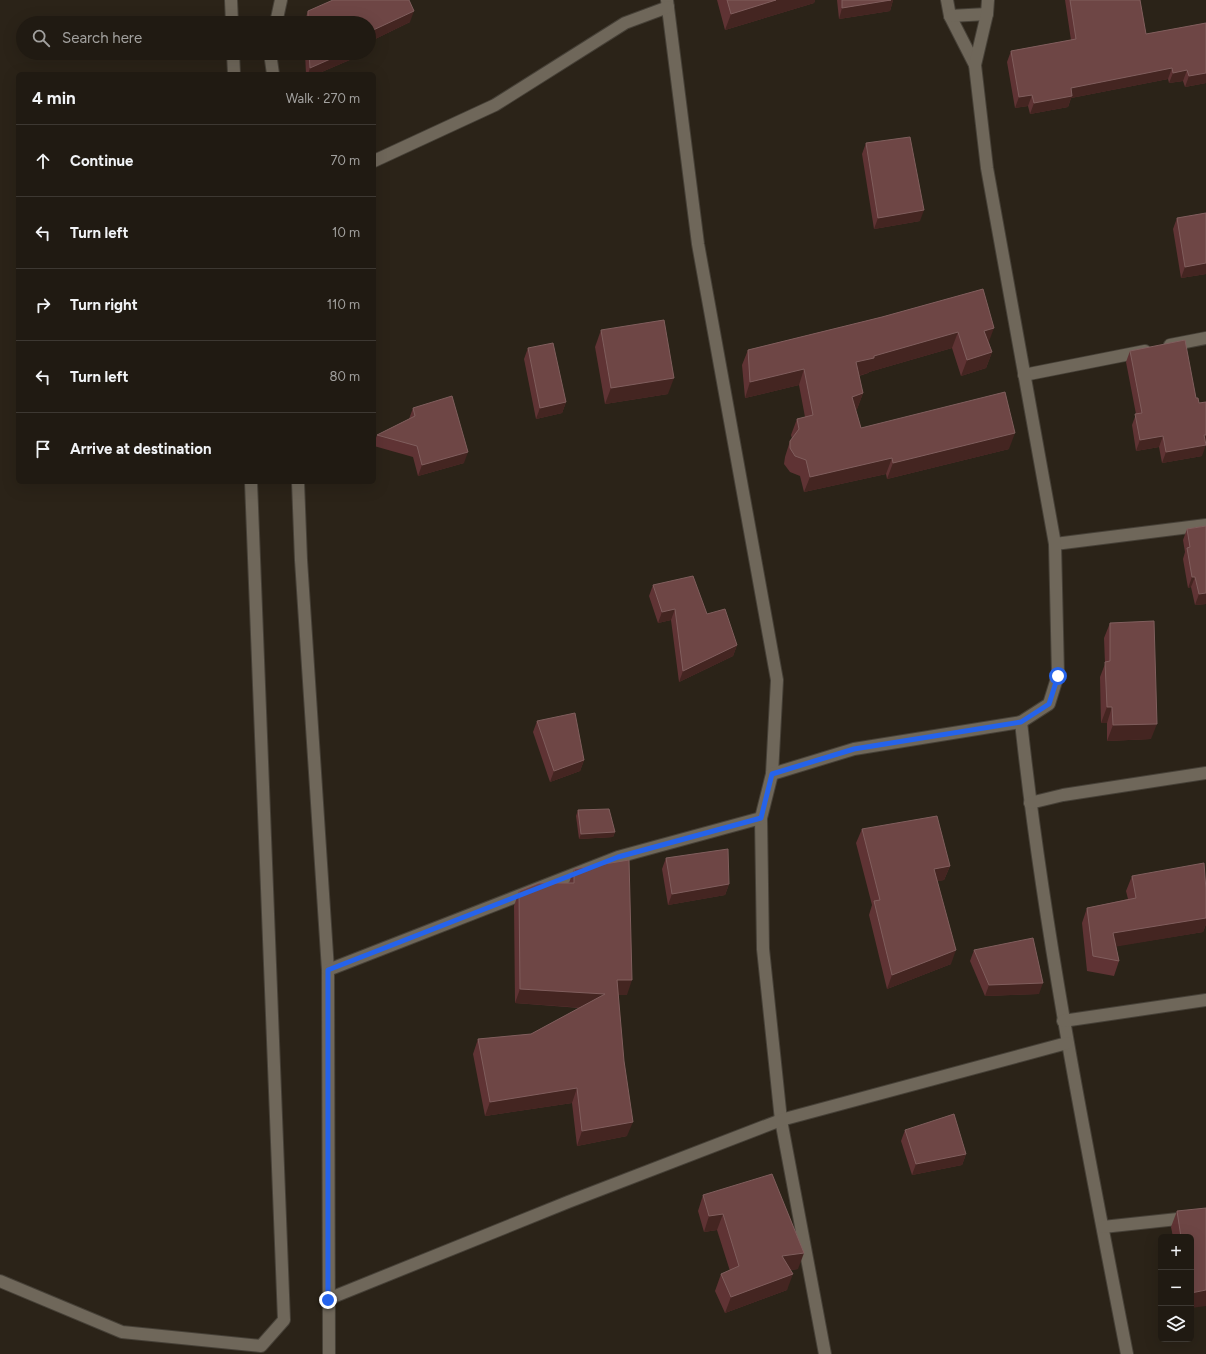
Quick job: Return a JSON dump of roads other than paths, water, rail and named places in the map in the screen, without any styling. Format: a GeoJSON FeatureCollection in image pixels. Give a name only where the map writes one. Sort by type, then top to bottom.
{"type":"FeatureCollection","features":[{"type":"Feature","properties":{"kind":"street"},"geometry":{"type":"LineString","coordinates":[[231,0],[232,16]]}},
{"type":"Feature","properties":{"kind":"street"},"geometry":{"type":"LineString","coordinates":[[278,16],[281,0]]}},
{"type":"Feature","properties":{"kind":"street"},"geometry":{"type":"LineString","coordinates":[[947,0],[950,16],[975,65]]}},
{"type":"Feature","properties":{"kind":"street"},"geometry":{"type":"LineString","coordinates":[[772,774],[854,749],[1021,722],[1049,704],[1058,676],[1055,544],[987,168],[975,65],[987,14],[988,0]]}},
{"type":"Feature","properties":{"kind":"street"},"geometry":{"type":"LineString","coordinates":[[376,160],[495,105],[625,23],[667,4],[698,244],[777,680],[772,774],[761,818],[763,949],[781,1120],[824,1354]]}},
{"type":"Feature","properties":{"kind":"street"},"geometry":{"type":"LineString","coordinates":[[950,16],[987,14]]}},
{"type":"Feature","properties":{"kind":"street"},"geometry":{"type":"LineString","coordinates":[[234,60],[234,72]]}},
{"type":"Feature","properties":{"kind":"street"},"geometry":{"type":"LineString","coordinates":[[271,60],[273,72]]}},
{"type":"Feature","properties":{"kind":"street"},"geometry":{"type":"LineString","coordinates":[[1024,375],[1206,338]]}},
{"type":"Feature","properties":{"kind":"street"},"geometry":{"type":"LineString","coordinates":[[0,1282],[122,1332],[261,1346],[284,1320],[251,484]]}},
{"type":"Feature","properties":{"kind":"street"},"geometry":{"type":"LineString","coordinates":[[298,484],[301,560],[328,970],[329,1354]]}},
{"type":"Feature","properties":{"kind":"street"},"geometry":{"type":"LineString","coordinates":[[1055,544],[1206,525]]}},
{"type":"Feature","properties":{"kind":"street"},"geometry":{"type":"LineString","coordinates":[[1021,722],[1030,803],[1063,1021],[1127,1354]]}},
{"type":"Feature","properties":{"kind":"street"},"geometry":{"type":"LineString","coordinates":[[1030,803],[1063,796],[1206,773]]}},
{"type":"Feature","properties":{"kind":"street"},"geometry":{"type":"LineString","coordinates":[[328,970],[618,857],[761,818]]}},
{"type":"Feature","properties":{"kind":"street"},"geometry":{"type":"LineString","coordinates":[[1063,1021],[1206,1000]]}},
{"type":"Feature","properties":{"kind":"street"},"geometry":{"type":"LineString","coordinates":[[328,1300],[568,1202],[781,1120],[1067,1044]]}},
{"type":"Feature","properties":{"kind":"street"},"geometry":{"type":"LineString","coordinates":[[1102,1227],[1206,1216]]}}]}
